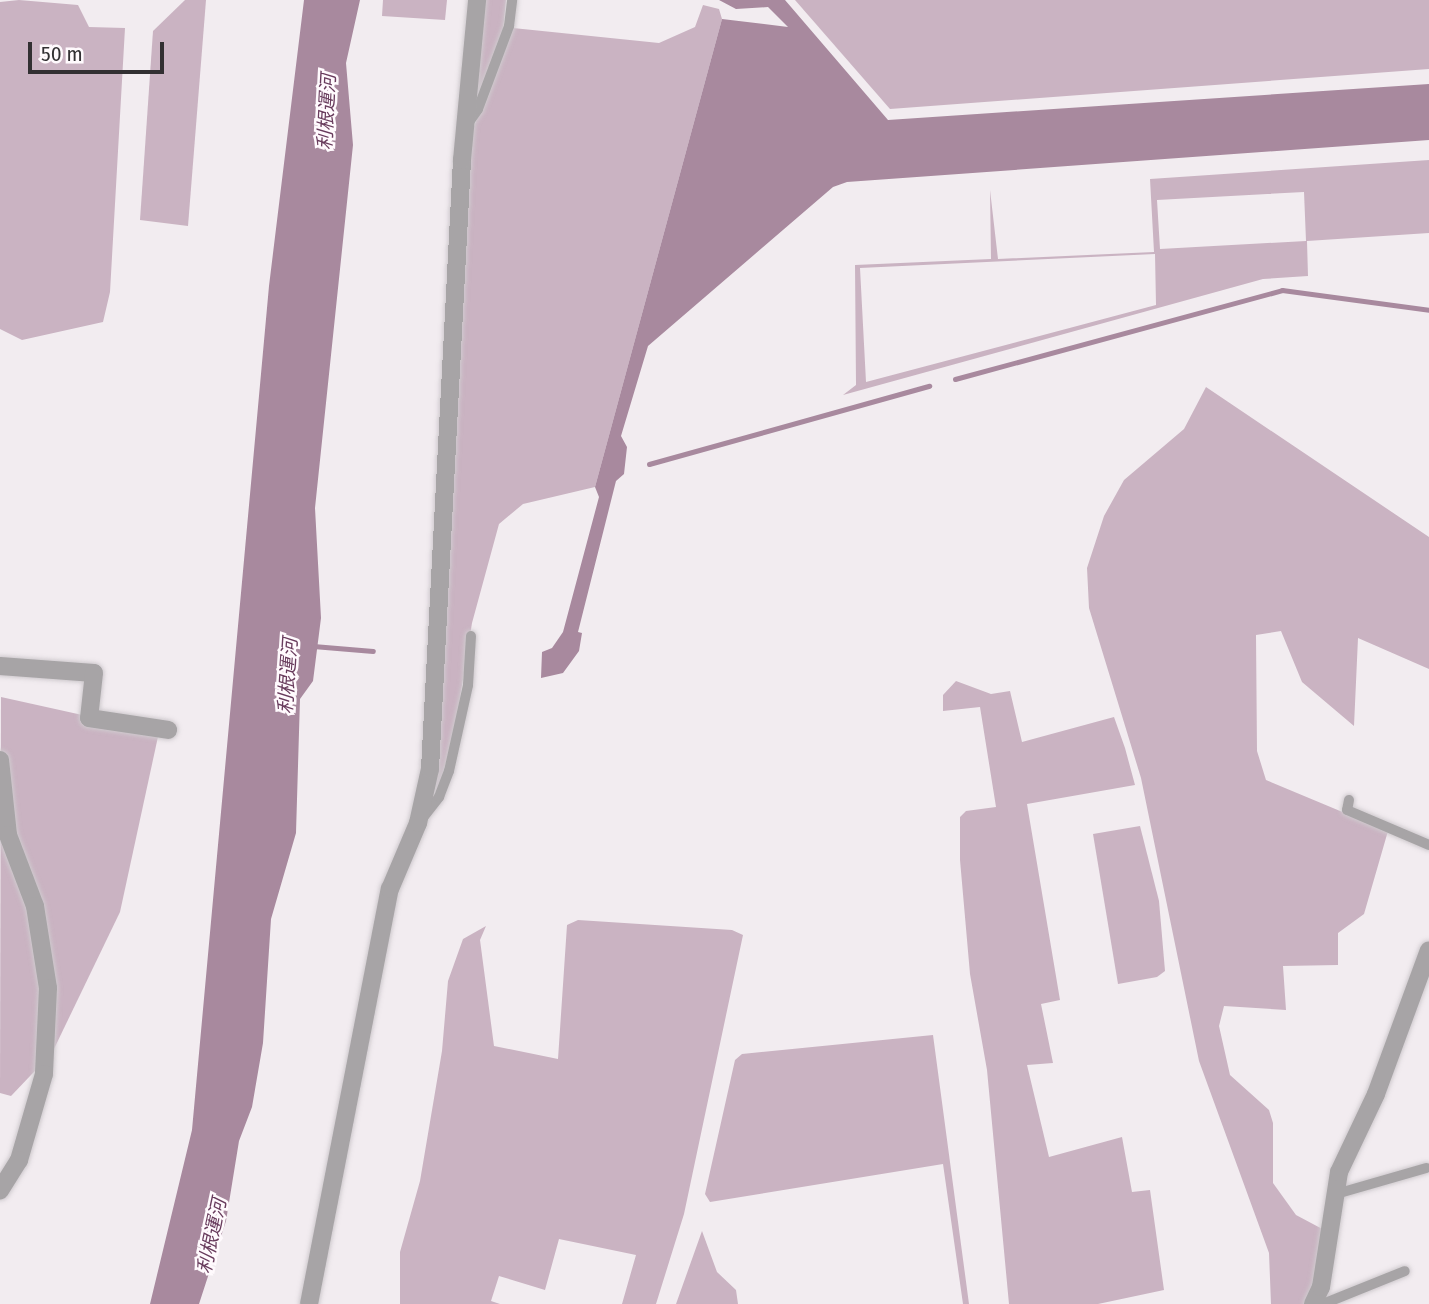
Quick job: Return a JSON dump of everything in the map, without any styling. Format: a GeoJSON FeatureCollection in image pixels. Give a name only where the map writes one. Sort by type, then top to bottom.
{"type":"FeatureCollection","features":[{"type":"Feature","properties":{"kind":"street"},"geometry":{"type":"LineString","coordinates":[[309,1304],[390,889],[418,823],[430,769],[437,684],[464,128],[477,0]]}},
{"type":"Feature","properties":{"kind":"street"},"geometry":{"type":"LineString","coordinates":[[0,666],[94,673],[89,718],[168,730]]}},
{"type":"Feature","properties":{"kind":"street"},"geometry":{"type":"LineString","coordinates":[[0,760],[8,835],[35,906],[48,988],[44,1074],[19,1160],[0,1191]]}},
{"type":"Feature","properties":{"kind":"street"},"geometry":{"type":"LineString","coordinates":[[1313,1304],[1321,1287],[1339,1172],[1376,1094],[1429,950]]}},
{"type":"Feature","properties":{"kind":"lane"},"geometry":{"type":"LineString","coordinates":[[464,128],[478,108],[504,38],[512,0]]}},
{"type":"Feature","properties":{"kind":"lane"},"geometry":{"type":"LineString","coordinates":[[418,823],[439,797],[449,771],[468,685],[471,636]]}},
{"type":"Feature","properties":{"kind":"lane"},"geometry":{"type":"LineString","coordinates":[[1349,800],[1347,810],[1429,845]]}},
{"type":"Feature","properties":{"kind":"lane"},"geometry":{"type":"LineString","coordinates":[[1336,1194],[1426,1168]]}},
{"type":"Feature","properties":{"kind":"lane"},"geometry":{"type":"LineString","coordinates":[[1323,1304],[1405,1271]]}},
{"type":"Feature","properties":{"kind":"shaded area"},"geometry":{"type":"Polygon","coordinates":[[[19,0],[78,5],[89,27],[125,28],[110,292],[103,322],[22,340],[0,329],[0,2],[19,0]]]}},
{"type":"Feature","properties":{"kind":"shaded area"},"geometry":{"type":"Polygon","coordinates":[[[185,0],[206,0],[188,226],[140,220],[153,31],[185,0]]]}},
{"type":"Feature","properties":{"kind":"shaded area"},"geometry":{"type":"Polygon","coordinates":[[[383,0],[447,0],[445,20],[382,16],[383,0]]]}},
{"type":"Feature","properties":{"kind":"shaded area"},"geometry":{"type":"Polygon","coordinates":[[[482,0],[506,0],[503,31],[474,108],[482,0]]]}},
{"type":"Feature","properties":{"kind":"shaded area"},"geometry":{"type":"Polygon","coordinates":[[[795,0],[1429,0],[1429,69],[890,109],[795,0]]]}},
{"type":"Feature","properties":{"kind":"shaded area"},"geometry":{"type":"Polygon","coordinates":[[[703,5],[719,9],[722,19],[595,487],[523,504],[499,524],[472,623],[455,729],[438,792],[430,802],[439,752],[471,134],[513,28],[659,43],[695,27],[703,5]]]}},
{"type":"Feature","properties":{"kind":"shaded area"},"geometry":{"type":"Polygon","coordinates":[[[1429,160],[1429,233],[1307,241],[1308,276],[1263,279],[843,395],[856,385],[855,265],[991,259],[990,190],[998,259],[1154,252],[1150,179],[1429,160]],[[1304,192],[1157,200],[1160,249],[1306,241],[1304,192]],[[1155,254],[860,268],[866,382],[1156,305],[1155,254]]]}},
{"type":"Feature","properties":{"kind":"shaded area"},"geometry":{"type":"Polygon","coordinates":[[[1206,387],[1429,537],[1429,669],[1358,638],[1354,726],[1302,682],[1281,631],[1256,635],[1257,751],[1266,780],[1388,831],[1364,914],[1338,933],[1338,965],[1283,966],[1286,1010],[1224,1006],[1219,1026],[1230,1075],[1269,1110],[1273,1123],[1273,1183],[1296,1215],[1328,1232],[1310,1304],[1271,1304],[1269,1253],[1199,1061],[1141,778],[1089,608],[1087,568],[1104,516],[1124,480],[1184,429],[1206,387]]]}},
{"type":"Feature","properties":{"kind":"shaded area"},"geometry":{"type":"Polygon","coordinates":[[[956,681],[991,694],[1010,691],[1022,742],[1114,717],[1125,748],[1135,785],[1027,804],[1060,1000],[1041,1004],[1053,1063],[1027,1065],[1049,1157],[1122,1137],[1132,1192],[1150,1190],[1164,1290],[1098,1304],[1009,1304],[987,1070],[970,974],[960,860],[960,817],[966,811],[996,807],[980,707],[943,711],[943,695],[956,681]]]}},
{"type":"Feature","properties":{"kind":"shaded area"},"geometry":{"type":"Polygon","coordinates":[[[1,697],[159,732],[120,912],[52,1053],[11,1096],[0,1093],[1,697]]]}},
{"type":"Feature","properties":{"kind":"shaded area"},"geometry":{"type":"Polygon","coordinates":[[[1140,826],[1159,901],[1165,971],[1157,977],[1118,984],[1093,834],[1140,826]]]}},
{"type":"Feature","properties":{"kind":"shaded area"},"geometry":{"type":"Polygon","coordinates":[[[578,920],[732,930],[743,935],[684,1214],[656,1304],[622,1304],[636,1255],[559,1239],[545,1290],[499,1276],[491,1301],[500,1304],[400,1304],[400,1252],[420,1181],[442,1051],[448,981],[463,939],[486,926],[480,940],[494,1046],[558,1059],[567,925],[578,920]]]}},
{"type":"Feature","properties":{"kind":"shaded area"},"geometry":{"type":"Polygon","coordinates":[[[933,1035],[969,1304],[963,1304],[943,1164],[710,1202],[705,1194],[735,1060],[742,1054],[933,1035]]]}},
{"type":"Feature","properties":{"kind":"shaded area"},"geometry":{"type":"Polygon","coordinates":[[[702,1231],[717,1272],[736,1290],[738,1304],[676,1304],[702,1231]]]}},
{"type":"Feature","properties":{"kind":"water","name":"利根運河"},"geometry":{"type":"Polygon","coordinates":[[[304,0],[360,0],[346,63],[353,145],[315,508],[321,618],[313,681],[300,699],[296,833],[271,919],[263,1043],[252,1107],[239,1141],[226,1221],[199,1304],[150,1304],[192,1130],[269,286],[304,0]]]}},
{"type":"Feature","properties":{"kind":"water"},"geometry":{"type":"Polygon","coordinates":[[[719,0],[785,0],[888,120],[1429,84],[1429,140],[847,182],[833,187],[648,346],[621,436],[627,447],[624,474],[616,481],[578,632],[582,633],[579,651],[563,673],[541,678],[542,652],[552,648],[563,632],[599,497],[595,487],[722,19],[788,27],[768,7],[736,9],[719,0]]]}},
{"type":"Feature","properties":{"kind":"waterway"},"geometry":{"type":"LineString","coordinates":[[955,379],[1282,290],[1429,310]]}},
{"type":"Feature","properties":{"kind":"waterway"},"geometry":{"type":"LineString","coordinates":[[649,464],[929,386]]}},
{"type":"Feature","properties":{"kind":"waterway"},"geometry":{"type":"LineString","coordinates":[[313,646],[373,651]]}}]}
